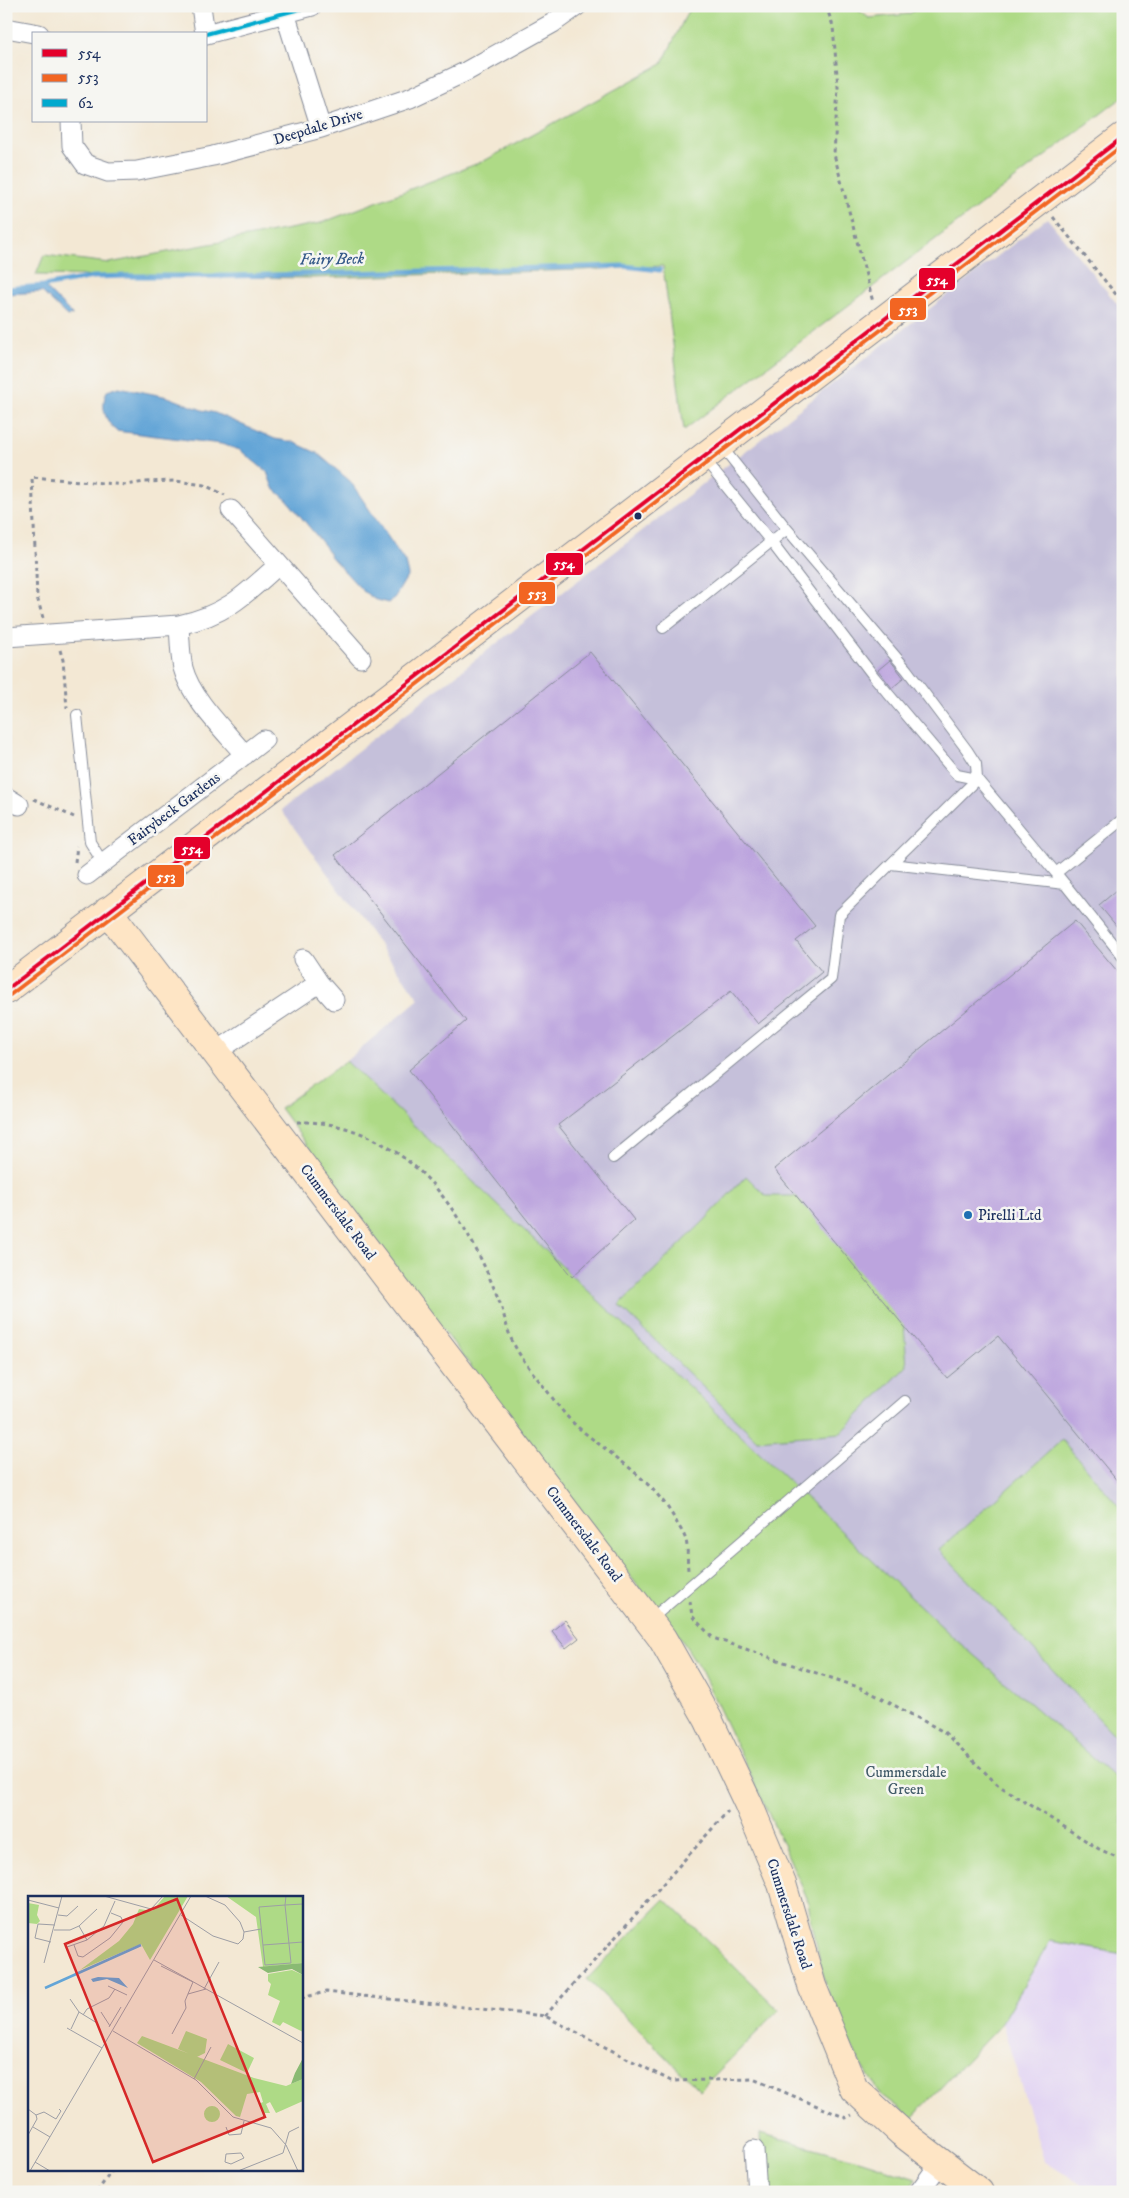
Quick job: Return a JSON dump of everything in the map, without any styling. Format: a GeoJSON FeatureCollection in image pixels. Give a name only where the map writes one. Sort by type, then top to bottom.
{"type":"FeatureCollection","features":[{"type":"Feature","properties":{"kind":"street"},"geometry":{"type":"LineString","coordinates":[[201,6],[206,32]]}},
{"type":"Feature","properties":{"kind":"street"},"geometry":{"type":"LineString","coordinates":[[208,33],[312,6]]}},
{"type":"Feature","properties":{"kind":"street","name":"Deepdale Drive"},"geometry":{"type":"LineString","coordinates":[[71,122],[72,146],[85,164],[108,172],[137,171],[204,158],[321,128],[410,98],[467,71],[553,23],[577,6]]}},
{"type":"Feature","properties":{"kind":"street"},"geometry":{"type":"LineString","coordinates":[[285,13],[321,128]]}},
{"type":"Feature","properties":{"kind":"street"},"geometry":{"type":"LineString","coordinates":[[6,28],[32,33]]}},
{"type":"Feature","properties":{"kind":"street"},"geometry":{"type":"LineString","coordinates":[[6,990],[1040,201],[1119,148]]}},
{"type":"Feature","properties":{"kind":"street"},"geometry":{"type":"LineString","coordinates":[[231,510],[361,658]]}},
{"type":"Feature","properties":{"kind":"street"},"geometry":{"type":"LineString","coordinates":[[6,637],[179,625],[225,609],[240,599],[278,565]]}},
{"type":"Feature","properties":{"kind":"street"},"geometry":{"type":"LineString","coordinates":[[179,625],[184,669],[191,684],[201,702],[245,755]]}},
{"type":"Feature","properties":{"kind":"street","name":"Fairybeck Gardens"},"geometry":{"type":"LineString","coordinates":[[87,875],[264,740]]}},
{"type":"Feature","properties":{"kind":"street","name":"Cummersdale Road"},"geometry":{"type":"LineString","coordinates":[[108,911],[662,1638],[708,1719],[782,1884],[812,1986],[854,2089],[901,2132],[980,2192]]}},
{"type":"Feature","properties":{"kind":"street"},"geometry":{"type":"LineString","coordinates":[[303,959],[318,983],[334,1000]]}},
{"type":"Feature","properties":{"kind":"street"},"geometry":{"type":"LineString","coordinates":[[216,1052],[318,983]]}},
{"type":"Feature","properties":{"kind":"street"},"geometry":{"type":"LineString","coordinates":[[754,2150],[757,2192]]}},
{"type":"Feature","properties":{"kind":"street"},"geometry":{"type":"LineString","coordinates":[[920,2192],[941,2162]]}},
{"type":"Feature","properties":{"kind":"lane"},"geometry":{"type":"LineString","coordinates":[[712,451],[787,529],[907,670],[976,764],[977,779],[1123,957]]}},
{"type":"Feature","properties":{"kind":"lane"},"geometry":{"type":"LineString","coordinates":[[712,451],[772,543],[875,678],[957,775],[977,779]]}},
{"type":"Feature","properties":{"kind":"lane"},"geometry":{"type":"LineString","coordinates":[[663,628],[772,543],[787,529]]}},
{"type":"Feature","properties":{"kind":"lane"},"geometry":{"type":"LineString","coordinates":[[77,715],[90,842],[103,863]]}},
{"type":"Feature","properties":{"kind":"lane"},"geometry":{"type":"LineString","coordinates":[[613,1158],[831,979],[838,915],[977,779]]}},
{"type":"Feature","properties":{"kind":"lane"},"geometry":{"type":"LineString","coordinates":[[1056,873],[1123,819]]}},
{"type":"Feature","properties":{"kind":"lane"},"geometry":{"type":"LineString","coordinates":[[891,864],[1065,884]]}},
{"type":"Feature","properties":{"kind":"lane"},"geometry":{"type":"LineString","coordinates":[[650,1621],[905,1401]]}},
{"type":"Feature","properties":{"kind":"path"},"geometry":{"type":"LineString","coordinates":[[826,6],[833,26],[838,87],[834,154],[879,323]]}},
{"type":"Feature","properties":{"kind":"path"},"geometry":{"type":"LineString","coordinates":[[1040,201],[1123,303]]}},
{"type":"Feature","properties":{"kind":"path"},"geometry":{"type":"LineString","coordinates":[[13,801],[31,798],[75,817]]}},
{"type":"Feature","properties":{"kind":"path"},"geometry":{"type":"LineString","coordinates":[[275,1129],[295,1122],[322,1121],[348,1128],[372,1138],[409,1162],[434,1187],[454,1212],[473,1244],[500,1304],[510,1336],[523,1360],[578,1428],[604,1447],[658,1493],[673,1516],[686,1538],[688,1587],[692,1616],[713,1638],[864,1689],[936,1727],[944,1732],[998,1785],[1099,1849],[1123,1860]]}},
{"type":"Feature","properties":{"kind":"path"},"geometry":{"type":"LineString","coordinates":[[545,2016],[743,1794]]}},
{"type":"Feature","properties":{"kind":"path"},"geometry":{"type":"LineString","coordinates":[[302,1998],[326,1992],[545,2016],[671,2081],[753,2079],[846,2118],[872,2105]]}},
{"type":"Feature","properties":{"kind":"path"},"geometry":{"type":"LineString","coordinates":[[97,2192],[112,2170]]}},
{"type":"Feature","properties":{"kind":"shaded area"},"geometry":{"type":"Polygon","coordinates":[[[1047,218],[1123,311],[1123,1784],[955,1639],[346,1061],[419,999],[281,810],[1047,218]]]}},
{"type":"Feature","properties":{"kind":"shaded area"},"geometry":{"type":"Polygon","coordinates":[[[1050,1941],[1123,1954],[1123,2192],[1081,2192],[1085,2187],[1044,2161],[1002,2023],[1050,1941]]]}},
{"type":"Feature","properties":{"kind":"green space"},"geometry":{"type":"Polygon","coordinates":[[[694,6],[853,6],[869,18],[909,14],[921,6],[1123,6],[1123,97],[684,430],[663,266],[312,278],[36,275],[44,255],[109,263],[321,223],[484,161],[662,64],[688,11],[694,6]]]}},
{"type":"Feature","properties":{"kind":"green space","name":"Cummersdale Green"},"geometry":{"type":"Polygon","coordinates":[[[346,1061],[955,1639],[1123,1784],[1123,1954],[1050,1941],[1002,2023],[912,2118],[880,2094],[857,2057],[833,2010],[821,1967],[807,1898],[701,1670],[676,1631],[650,1602],[403,1277],[280,1108],[346,1061]]]}},
{"type":"Feature","properties":{"kind":"green space"},"geometry":{"type":"Polygon","coordinates":[[[746,1176],[766,1196],[797,1196],[904,1325],[907,1366],[841,1433],[757,1440],[619,1305],[705,1220],[746,1176]]]}},
{"type":"Feature","properties":{"kind":"green space"},"geometry":{"type":"Polygon","coordinates":[[[1062,1440],[1123,1511],[1123,1744],[939,1550],[1062,1440]]]}},
{"type":"Feature","properties":{"kind":"green space"},"geometry":{"type":"Polygon","coordinates":[[[665,1899],[779,2010],[700,2090],[587,1979],[665,1899]]]}},
{"type":"Feature","properties":{"kind":"green space"},"geometry":{"type":"Polygon","coordinates":[[[760,2133],[862,2161],[917,2179],[908,2192],[762,2192],[760,2133]]]}},
{"type":"Feature","properties":{"kind":"water"},"geometry":{"type":"Polygon","coordinates":[[[44,286],[73,315],[67,316],[42,292],[6,294],[6,289],[44,286]]]}},
{"type":"Feature","properties":{"kind":"water"},"geometry":{"type":"Polygon","coordinates":[[[119,387],[168,397],[215,413],[275,439],[293,442],[317,453],[350,481],[405,562],[408,575],[395,597],[388,603],[374,599],[363,591],[331,557],[325,546],[287,500],[273,488],[267,472],[240,450],[221,444],[116,431],[106,418],[104,402],[107,391],[119,387]]]}},
{"type":"Feature","properties":{"kind":"building"},"geometry":{"type":"Polygon","coordinates":[[[590,652],[815,926],[796,941],[822,972],[758,1024],[731,991],[558,1125],[634,1220],[572,1277],[409,1070],[466,1021],[335,855],[590,652]]]}},
{"type":"Feature","properties":{"kind":"building"},"geometry":{"type":"Polygon","coordinates":[[[890,660],[904,678],[892,688],[878,670],[890,660]]]}},
{"type":"Feature","properties":{"kind":"building"},"geometry":{"type":"Polygon","coordinates":[[[1123,885],[1123,934],[1099,905],[1123,885]]]}},
{"type":"Feature","properties":{"kind":"building","name":"Pirelli Ltd"},"geometry":{"type":"Polygon","coordinates":[[[1075,921],[1123,978],[1123,1488],[998,1336],[947,1378],[774,1169],[1075,921]]]}},
{"type":"Feature","properties":{"kind":"building"},"geometry":{"type":"Polygon","coordinates":[[[565,1620],[579,1638],[566,1648],[552,1631],[565,1620]]]}},
{"type":"Feature","properties":{"kind":"waterway","name":"Fairy Beck"},"geometry":{"type":"LineString","coordinates":[[6,289],[44,286],[93,277],[127,276],[228,276],[624,266],[660,270]]}},
{"type":"Feature","properties":{"kind":"transit line","name":"62"},"geometry":{"type":"LineString","coordinates":[[208,33],[311,6]]}},
{"type":"Feature","properties":{"kind":"transit line","name":"554"},"geometry":{"type":"LineString","coordinates":[[6,990],[1123,137]]}},
{"type":"Feature","properties":{"kind":"transit line","name":"553"},"geometry":{"type":"LineString","coordinates":[[10,995],[1123,145]]}},
{"type":"Feature","properties":{"kind":"place","name":"Pirelli Ltd"},"geometry":{"type":"Point","coordinates":[968,1215]}}]}
